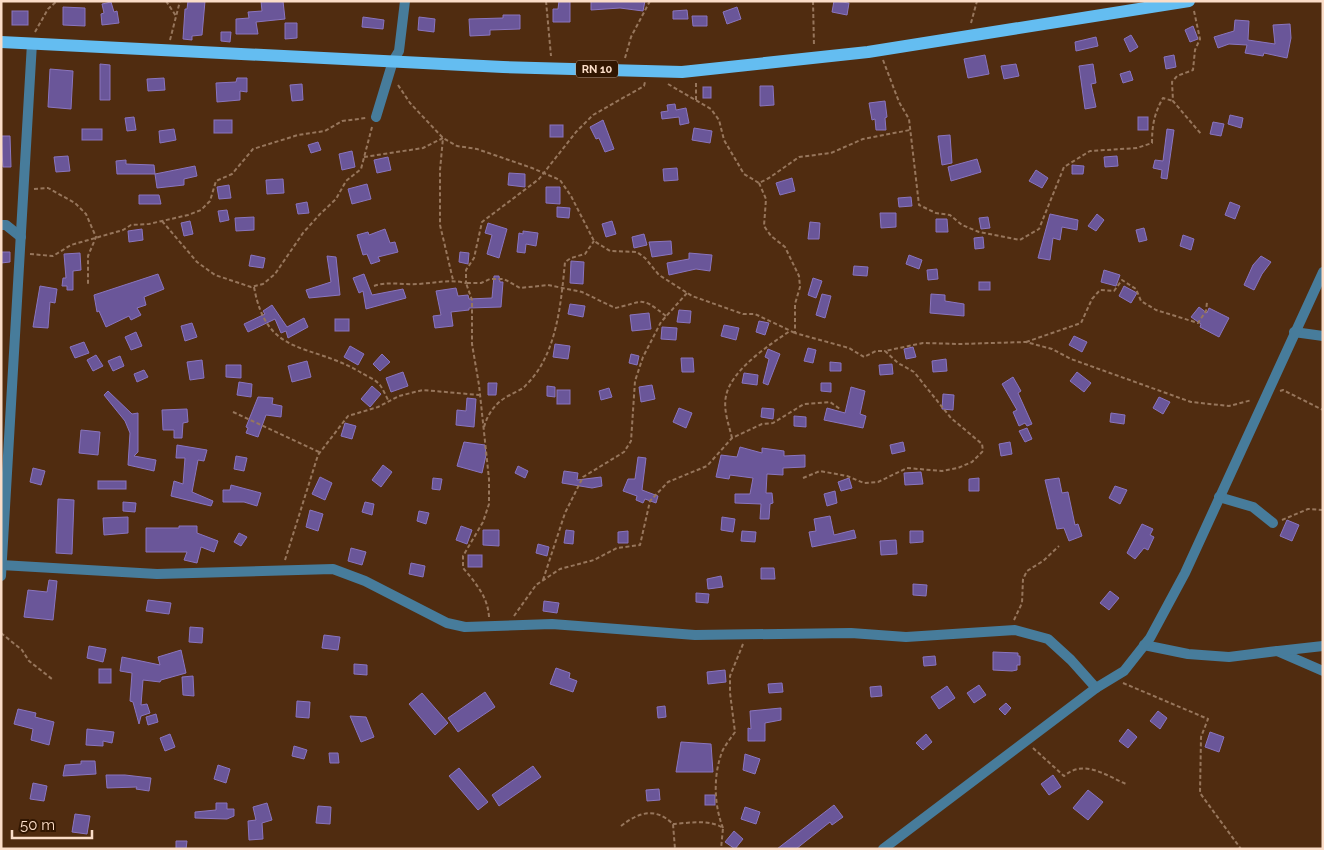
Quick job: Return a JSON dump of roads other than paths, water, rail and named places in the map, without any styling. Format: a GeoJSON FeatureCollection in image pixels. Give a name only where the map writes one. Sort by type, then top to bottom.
{"type":"FeatureCollection","features":[{"type":"Feature","properties":{"kind":"main road","name":"RN 10"},"geometry":{"type":"LineString","coordinates":[[1,42],[168,50],[392,67],[696,70],[878,50],[1191,6]]}},
{"type":"Feature","properties":{"kind":"street"},"geometry":{"type":"LineString","coordinates":[[376,117],[392,67],[399,52],[405,1]]}},
{"type":"Feature","properties":{"kind":"street"},"geometry":{"type":"LineString","coordinates":[[30,43],[24,189],[2,568],[156,574],[282,572],[333,569],[365,581],[447,622],[465,627],[508,624],[552,624],[695,635],[850,633],[906,637],[1015,630],[1048,639],[1071,660],[1096,688]]}},
{"type":"Feature","properties":{"kind":"street"},"geometry":{"type":"LineString","coordinates":[[1,225],[6,225],[21,236]]}},
{"type":"Feature","properties":{"kind":"street"},"geometry":{"type":"LineString","coordinates":[[884,849],[1096,688],[1124,671],[1144,645],[1184,573],[1323,272]]}},
{"type":"Feature","properties":{"kind":"street"},"geometry":{"type":"LineString","coordinates":[[1294,332],[1323,336]]}},
{"type":"Feature","properties":{"kind":"street"},"geometry":{"type":"LineString","coordinates":[[1219,497],[1253,507],[1273,523]]}},
{"type":"Feature","properties":{"kind":"street"},"geometry":{"type":"LineString","coordinates":[[1144,645],[1188,654],[1229,657],[1323,646]]}},
{"type":"Feature","properties":{"kind":"street"},"geometry":{"type":"LineString","coordinates":[[1278,651],[1323,671]]}}]}
